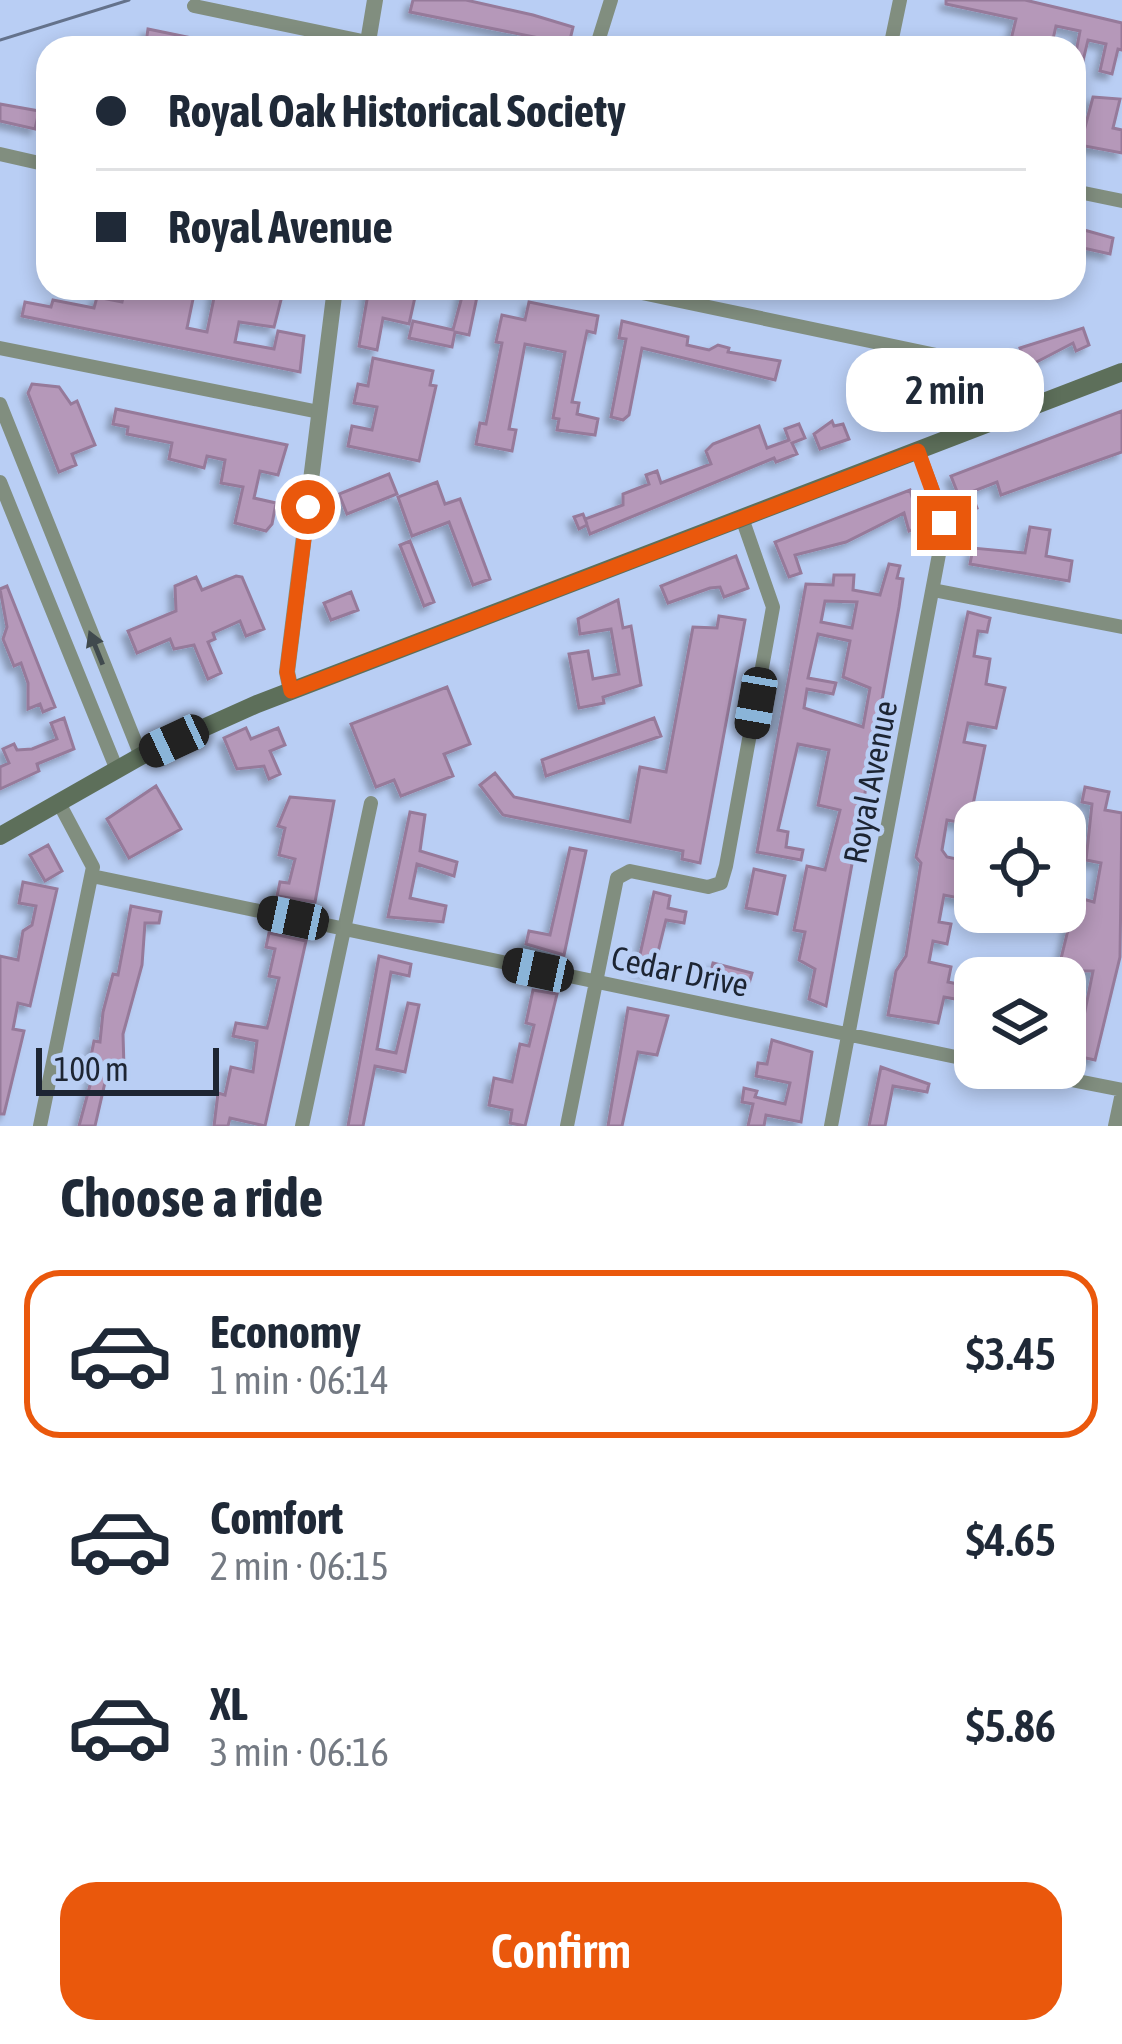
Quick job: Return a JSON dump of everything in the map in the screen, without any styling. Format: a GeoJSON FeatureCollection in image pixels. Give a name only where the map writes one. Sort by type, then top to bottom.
{"type":"FeatureCollection","features":[{"type":"Feature","properties":{"kind":"main road"},"geometry":{"type":"LineString","coordinates":[[0,836],[141,756],[291,691],[1122,372]]}},
{"type":"Feature","properties":{"kind":"street"},"geometry":{"type":"LineString","coordinates":[[600,36],[611,0]]}},
{"type":"Feature","properties":{"kind":"street"},"geometry":{"type":"LineString","coordinates":[[892,36],[899,0]]}},
{"type":"Feature","properties":{"kind":"street"},"geometry":{"type":"LineString","coordinates":[[369,36],[376,1]]}},
{"type":"Feature","properties":{"kind":"street"},"geometry":{"type":"LineString","coordinates":[[194,6],[327,36]]}},
{"type":"Feature","properties":{"kind":"street"},"geometry":{"type":"LineString","coordinates":[[0,154],[36,162]]}},
{"type":"Feature","properties":{"kind":"street"},"geometry":{"type":"LineString","coordinates":[[1086,194],[1122,201]]}},
{"type":"Feature","properties":{"kind":"street"},"geometry":{"type":"LineString","coordinates":[[291,691],[287,672],[333,300]]}},
{"type":"Feature","properties":{"kind":"street"},"geometry":{"type":"LineString","coordinates":[[675,300],[984,365],[999,377],[1012,414]]}},
{"type":"Feature","properties":{"kind":"street"},"geometry":{"type":"LineString","coordinates":[[0,348],[319,412]]}},
{"type":"Feature","properties":{"kind":"street"},"geometry":{"type":"LineString","coordinates":[[0,404],[141,756]]}},
{"type":"Feature","properties":{"kind":"street","name":"Royal Avenue"},"geometry":{"type":"LineString","coordinates":[[831,1126],[944,523],[918,451]]}},
{"type":"Feature","properties":{"kind":"street"},"geometry":{"type":"LineString","coordinates":[[0,482],[116,770]]}},
{"type":"Feature","properties":{"kind":"street"},"geometry":{"type":"LineString","coordinates":[[567,1126],[617,878],[624,871],[709,887],[721,884],[773,607],[742,518]]}},
{"type":"Feature","properties":{"kind":"street"},"geometry":{"type":"LineString","coordinates":[[933,590],[1122,627]]}},
{"type":"Feature","properties":{"kind":"street"},"geometry":{"type":"LineString","coordinates":[[91,709],[104,708],[115,696]]}},
{"type":"Feature","properties":{"kind":"street"},"geometry":{"type":"LineString","coordinates":[[40,1126],[92,876],[90,859],[58,803]]}},
{"type":"Feature","properties":{"kind":"street"},"geometry":{"type":"LineString","coordinates":[[302,1126],[371,803]]}},
{"type":"Feature","properties":{"kind":"street","name":"Cedar Drive"},"geometry":{"type":"LineString","coordinates":[[92,876],[954,1056]]}},
{"type":"Feature","properties":{"kind":"street"},"geometry":{"type":"LineString","coordinates":[[1086,1084],[1122,1092],[1115,1126]]}},
{"type":"Feature","properties":{"kind":"building"},"geometry":{"type":"Polygon","coordinates":[[[413,0],[466,0],[573,27],[571,36],[529,36],[410,12],[413,0]]]}},
{"type":"Feature","properties":{"kind":"building"},"geometry":{"type":"Polygon","coordinates":[[[946,0],[1025,0],[1122,23],[1122,50],[1118,49],[1112,74],[1100,71],[1106,44],[1088,40],[1086,48],[1086,36],[1079,36],[1080,31],[1056,26],[1054,36],[1012,36],[1016,19],[946,4],[946,0]]]}},
{"type":"Feature","properties":{"kind":"building"},"geometry":{"type":"Polygon","coordinates":[[[148,29],[182,36],[147,36],[148,29]]]}},
{"type":"Feature","properties":{"kind":"building"},"geometry":{"type":"Polygon","coordinates":[[[1093,97],[1120,99],[1113,128],[1122,130],[1122,153],[1086,146],[1093,97]]]}},
{"type":"Feature","properties":{"kind":"building"},"geometry":{"type":"Polygon","coordinates":[[[0,104],[36,110],[35,129],[0,121],[0,104]]]}},
{"type":"Feature","properties":{"kind":"building"},"geometry":{"type":"Polygon","coordinates":[[[1086,230],[1113,238],[1110,254],[1086,249],[1086,230]]]}},
{"type":"Feature","properties":{"kind":"building"},"geometry":{"type":"Polygon","coordinates":[[[53,300],[94,308],[96,300],[193,300],[187,328],[207,332],[214,300],[281,300],[274,327],[239,322],[235,342],[274,349],[278,331],[304,336],[300,372],[22,316],[25,302],[51,307],[53,300]]]}},
{"type":"Feature","properties":{"kind":"building"},"geometry":{"type":"Polygon","coordinates":[[[367,300],[414,300],[409,324],[383,318],[377,350],[359,346],[367,300]]]}},
{"type":"Feature","properties":{"kind":"building"},"geometry":{"type":"Polygon","coordinates":[[[461,300],[476,300],[469,335],[455,332],[452,347],[409,338],[413,321],[453,330],[461,300]]]}},
{"type":"Feature","properties":{"kind":"building"},"geometry":{"type":"Polygon","coordinates":[[[529,302],[598,316],[595,333],[587,331],[572,402],[579,403],[577,414],[598,419],[595,435],[557,430],[559,419],[553,418],[565,352],[525,344],[509,429],[516,430],[512,451],[476,444],[480,423],[486,424],[502,343],[496,342],[502,315],[525,320],[529,302]]]}},
{"type":"Feature","properties":{"kind":"building"},"geometry":{"type":"Polygon","coordinates":[[[622,321],[688,337],[687,345],[709,350],[718,345],[729,348],[728,352],[780,361],[775,380],[642,348],[629,415],[623,420],[611,417],[626,339],[619,338],[622,321]]]}},
{"type":"Feature","properties":{"kind":"building"},"geometry":{"type":"Polygon","coordinates":[[[1083,328],[1089,345],[1076,351],[1073,343],[1027,367],[1020,348],[1083,328]]]}},
{"type":"Feature","properties":{"kind":"building"},"geometry":{"type":"Polygon","coordinates":[[[373,358],[433,371],[430,385],[436,386],[419,461],[348,446],[352,426],[372,430],[377,407],[354,403],[358,384],[368,386],[373,358]]]}},
{"type":"Feature","properties":{"kind":"building"},"geometry":{"type":"Polygon","coordinates":[[[939,378],[972,386],[967,408],[951,404],[953,394],[937,391],[939,378]]]}},
{"type":"Feature","properties":{"kind":"building"},"geometry":{"type":"Polygon","coordinates":[[[32,384],[59,387],[71,404],[77,401],[95,445],[72,454],[76,465],[59,472],[28,393],[32,384]]]}},
{"type":"Feature","properties":{"kind":"building"},"geometry":{"type":"Polygon","coordinates":[[[116,409],[287,445],[278,475],[260,471],[254,498],[276,503],[272,524],[266,531],[235,523],[243,487],[221,483],[225,460],[207,456],[204,468],[169,459],[172,443],[127,434],[128,427],[113,424],[116,409]]]}},
{"type":"Feature","properties":{"kind":"building"},"geometry":{"type":"Polygon","coordinates":[[[1122,411],[1122,452],[1001,495],[997,482],[971,492],[977,508],[965,512],[951,476],[1122,411]]]}},
{"type":"Feature","properties":{"kind":"building"},"geometry":{"type":"Polygon","coordinates":[[[832,421],[834,426],[843,424],[849,439],[820,449],[814,434],[832,421]]]}},
{"type":"Feature","properties":{"kind":"building"},"geometry":{"type":"Polygon","coordinates":[[[799,424],[805,438],[792,443],[797,454],[776,462],[774,458],[590,534],[587,525],[579,529],[574,517],[583,514],[585,519],[623,505],[623,494],[649,484],[646,475],[657,471],[661,483],[711,464],[706,451],[713,444],[759,426],[767,448],[789,440],[785,429],[799,424]]]}},
{"type":"Feature","properties":{"kind":"building"},"geometry":{"type":"Polygon","coordinates":[[[389,474],[397,494],[347,514],[339,494],[389,474]]]}},
{"type":"Feature","properties":{"kind":"building"},"geometry":{"type":"Polygon","coordinates":[[[437,482],[445,504],[460,499],[490,579],[473,585],[449,522],[412,536],[398,497],[437,482]]]}},
{"type":"Feature","properties":{"kind":"building"},"geometry":{"type":"Polygon","coordinates":[[[910,490],[921,527],[909,531],[904,513],[846,542],[795,555],[801,573],[789,577],[775,542],[910,490]]]}},
{"type":"Feature","properties":{"kind":"building"},"geometry":{"type":"Polygon","coordinates":[[[1030,527],[1050,530],[1046,556],[1072,561],[1069,581],[970,564],[973,548],[1025,553],[1030,527]]]}},
{"type":"Feature","properties":{"kind":"building"},"geometry":{"type":"Polygon","coordinates":[[[410,541],[434,602],[424,606],[400,545],[410,541]]]}},
{"type":"Feature","properties":{"kind":"building"},"geometry":{"type":"Polygon","coordinates":[[[736,556],[748,588],[724,597],[720,587],[710,588],[668,603],[661,586],[736,556]]]}},
{"type":"Feature","properties":{"kind":"building"},"geometry":{"type":"Polygon","coordinates":[[[889,564],[900,566],[899,607],[826,1006],[809,999],[815,969],[799,960],[805,932],[794,930],[807,866],[825,870],[840,810],[818,805],[829,750],[798,744],[778,830],[788,832],[786,847],[803,850],[801,860],[757,852],[806,584],[833,585],[834,575],[854,575],[853,590],[880,595],[889,564]],[[825,601],[821,622],[852,628],[857,602],[825,601]],[[818,634],[808,678],[836,683],[833,694],[807,689],[804,708],[863,727],[870,688],[843,677],[850,641],[818,634]]]}},
{"type":"Feature","properties":{"kind":"building"},"geometry":{"type":"Polygon","coordinates":[[[196,577],[202,590],[242,577],[264,629],[246,636],[240,621],[213,633],[215,639],[208,642],[221,673],[208,679],[194,645],[174,649],[170,639],[137,653],[128,631],[176,611],[175,586],[196,577]]]}},
{"type":"Feature","properties":{"kind":"building"},"geometry":{"type":"Polygon","coordinates":[[[7,586],[55,707],[43,712],[40,704],[28,709],[28,683],[21,663],[14,666],[3,639],[7,627],[0,589],[7,586]]]}},
{"type":"Feature","properties":{"kind":"building"},"geometry":{"type":"Polygon","coordinates":[[[351,592],[358,610],[331,620],[324,603],[351,592]]]}},
{"type":"Feature","properties":{"kind":"building"},"geometry":{"type":"Polygon","coordinates":[[[618,600],[623,628],[631,626],[641,685],[603,697],[604,703],[579,708],[569,654],[588,651],[593,679],[619,674],[611,629],[580,634],[578,619],[618,600]]]}},
{"type":"Feature","properties":{"kind":"building"},"geometry":{"type":"Polygon","coordinates":[[[968,612],[990,618],[987,632],[978,631],[974,656],[990,659],[986,684],[1005,688],[996,728],[968,723],[964,742],[985,746],[974,801],[954,801],[954,821],[947,820],[942,850],[954,858],[954,897],[944,895],[939,922],[951,924],[947,944],[933,941],[929,962],[951,967],[948,982],[954,983],[954,999],[944,997],[938,1023],[888,1015],[896,971],[906,956],[921,863],[916,857],[968,612]]]}},
{"type":"Feature","properties":{"kind":"building"},"geometry":{"type":"Polygon","coordinates":[[[719,616],[745,620],[700,863],[682,859],[683,851],[503,815],[480,785],[495,773],[514,797],[630,822],[640,767],[666,772],[693,627],[717,628],[719,616]]]}},
{"type":"Feature","properties":{"kind":"building"},"geometry":{"type":"Polygon","coordinates":[[[447,687],[470,744],[444,754],[453,776],[401,796],[394,780],[376,787],[351,724],[447,687]]]}},
{"type":"Feature","properties":{"kind":"building"},"geometry":{"type":"Polygon","coordinates":[[[64,718],[74,749],[37,764],[39,771],[0,789],[0,767],[9,763],[3,749],[14,744],[17,750],[32,749],[57,739],[51,723],[64,718]]]}},
{"type":"Feature","properties":{"kind":"building"},"geometry":{"type":"Polygon","coordinates":[[[654,718],[661,736],[546,776],[542,760],[654,718]]]}},
{"type":"Feature","properties":{"kind":"building"},"geometry":{"type":"Polygon","coordinates":[[[246,728],[251,739],[278,728],[285,745],[270,751],[280,774],[269,779],[264,766],[237,769],[224,738],[246,728]]]}},
{"type":"Feature","properties":{"kind":"building"},"geometry":{"type":"Polygon","coordinates":[[[156,786],[181,829],[129,858],[107,819],[156,786]]]}},
{"type":"Feature","properties":{"kind":"building"},"geometry":{"type":"Polygon","coordinates":[[[1085,787],[1109,792],[1105,810],[1122,813],[1120,957],[1095,1060],[1086,1058],[1086,1006],[1093,971],[1086,971],[1086,957],[1061,957],[1067,933],[1086,933],[1086,900],[1094,902],[1101,863],[1086,860],[1092,804],[1082,801],[1085,787]]]}},
{"type":"Feature","properties":{"kind":"building"},"geometry":{"type":"Polygon","coordinates":[[[290,797],[334,801],[315,902],[277,896],[280,882],[289,883],[295,859],[279,855],[285,828],[278,826],[290,797]]]}},
{"type":"Feature","properties":{"kind":"building"},"geometry":{"type":"Polygon","coordinates":[[[410,812],[425,815],[420,851],[457,862],[454,876],[417,864],[410,898],[446,906],[443,922],[388,917],[410,812]]]}},
{"type":"Feature","properties":{"kind":"building"},"geometry":{"type":"Polygon","coordinates":[[[48,845],[62,871],[45,881],[30,855],[48,845]]]}},
{"type":"Feature","properties":{"kind":"building"},"geometry":{"type":"Polygon","coordinates":[[[570,848],[586,851],[564,955],[526,944],[529,931],[550,935],[570,848]]]}},
{"type":"Feature","properties":{"kind":"building"},"geometry":{"type":"Polygon","coordinates":[[[754,869],[785,876],[777,914],[746,908],[754,869]]]}},
{"type":"Feature","properties":{"kind":"building"},"geometry":{"type":"Polygon","coordinates":[[[23,882],[57,889],[30,1006],[18,1003],[13,1029],[24,1031],[4,1114],[0,1114],[0,956],[18,960],[23,931],[32,925],[36,906],[19,903],[23,882]]]}},
{"type":"Feature","properties":{"kind":"building"},"geometry":{"type":"Polygon","coordinates":[[[654,892],[670,896],[668,908],[686,912],[684,923],[666,920],[653,972],[637,968],[654,892]]]}},
{"type":"Feature","properties":{"kind":"building"},"geometry":{"type":"Polygon","coordinates":[[[131,906],[161,912],[159,923],[145,923],[142,965],[123,1034],[124,1068],[109,1065],[95,1126],[79,1126],[96,1063],[90,1061],[94,1041],[100,1042],[103,1012],[113,974],[118,975],[131,906]]]}},
{"type":"Feature","properties":{"kind":"building"},"geometry":{"type":"Polygon","coordinates":[[[269,933],[306,941],[265,1126],[230,1118],[228,1126],[214,1126],[218,1093],[225,1095],[231,1067],[253,1072],[257,1041],[233,1036],[236,1023],[267,1028],[269,1021],[279,978],[269,976],[275,949],[266,947],[269,933]]]}},
{"type":"Feature","properties":{"kind":"building"},"geometry":{"type":"Polygon","coordinates":[[[379,956],[411,964],[409,976],[391,972],[377,1049],[396,1053],[408,1003],[419,1005],[405,1072],[375,1066],[363,1126],[348,1126],[379,956]]]}},
{"type":"Feature","properties":{"kind":"building"},"geometry":{"type":"Polygon","coordinates":[[[713,963],[752,973],[748,987],[710,975],[713,963]]]}},
{"type":"Feature","properties":{"kind":"building"},"geometry":{"type":"Polygon","coordinates":[[[533,990],[557,994],[525,1126],[510,1123],[512,1110],[489,1105],[494,1078],[512,1082],[520,1044],[529,1046],[534,1025],[526,1023],[533,990]]]}},
{"type":"Feature","properties":{"kind":"building"},"geometry":{"type":"Polygon","coordinates":[[[628,1008],[668,1016],[657,1055],[638,1052],[622,1126],[608,1126],[628,1008]]]}},
{"type":"Feature","properties":{"kind":"building"},"geometry":{"type":"Polygon","coordinates":[[[772,1040],[812,1052],[801,1122],[766,1115],[764,1126],[748,1126],[753,1104],[742,1102],[744,1088],[757,1091],[755,1097],[785,1104],[790,1083],[756,1076],[758,1063],[767,1064],[772,1040]]]}},
{"type":"Feature","properties":{"kind":"building"},"geometry":{"type":"Polygon","coordinates":[[[881,1067],[929,1084],[927,1092],[893,1086],[885,1126],[869,1126],[881,1067]]]}},
{"type":"Feature","properties":{"kind":"railway"},"geometry":{"type":"LineString","coordinates":[[0,40],[129,0]]}},
{"type":"Feature","properties":{"kind":"route"},"geometry":{"type":"LineString","coordinates":[[308,507],[287,672],[291,691],[918,451],[944,523]]}}]}
